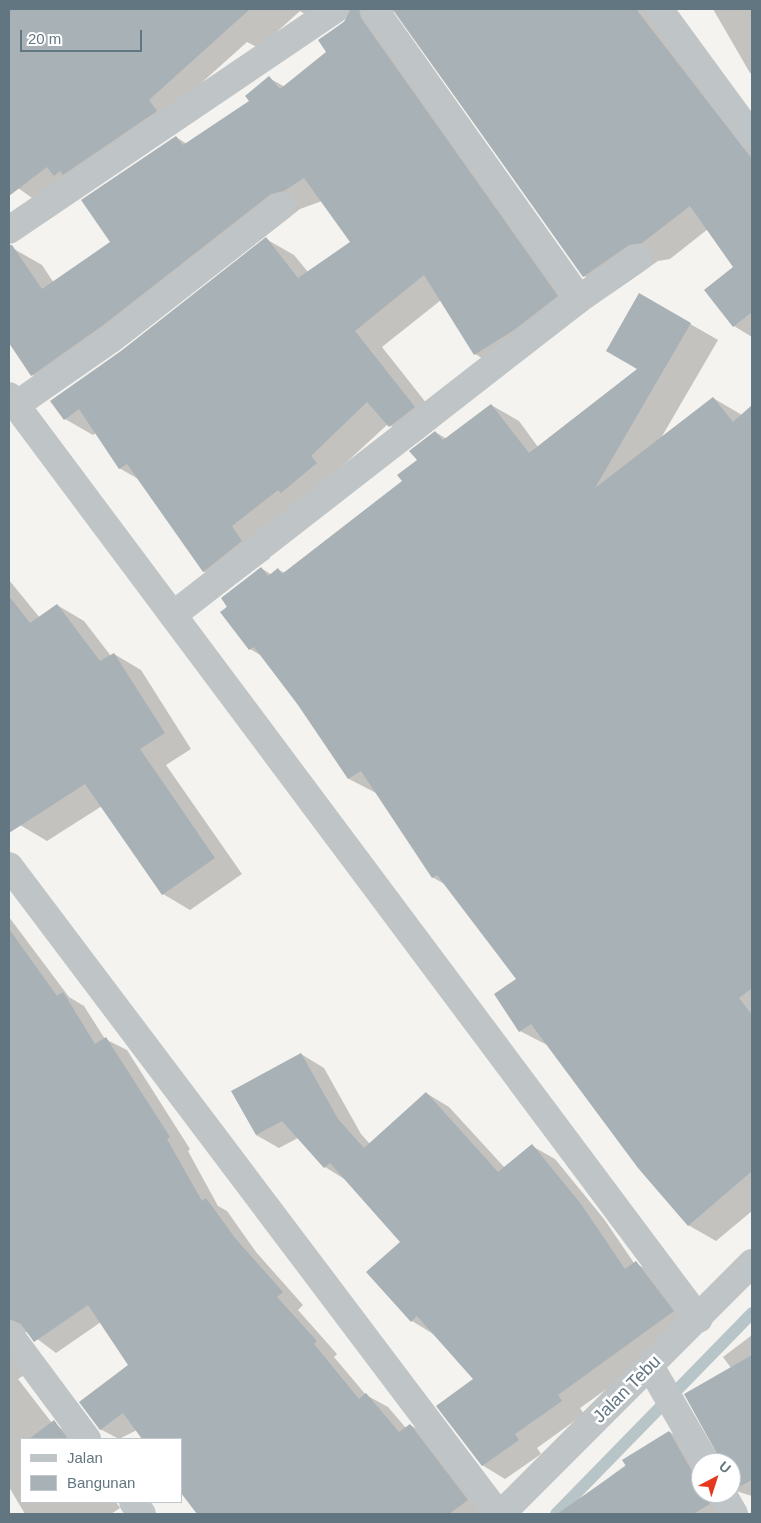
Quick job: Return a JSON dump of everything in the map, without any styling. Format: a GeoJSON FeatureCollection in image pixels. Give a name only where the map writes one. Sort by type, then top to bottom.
{"type":"FeatureCollection","features":[{"type":"Feature","properties":{"kind":"street"},"geometry":{"type":"LineString","coordinates":[[9,230],[335,9]]}},
{"type":"Feature","properties":{"kind":"street"},"geometry":{"type":"LineString","coordinates":[[374,9],[579,299]]}},
{"type":"Feature","properties":{"kind":"street"},"geometry":{"type":"LineString","coordinates":[[659,9],[752,136]]}},
{"type":"Feature","properties":{"kind":"street"},"geometry":{"type":"LineString","coordinates":[[281,206],[111,339],[12,400],[699,1319]]}},
{"type":"Feature","properties":{"kind":"street"},"geometry":{"type":"LineString","coordinates":[[173,616],[579,299],[638,258]]}},
{"type":"Feature","properties":{"kind":"street"},"geometry":{"type":"LineString","coordinates":[[9,866],[499,1514]]}},
{"type":"Feature","properties":{"kind":"street","name":"Jalan Tebu"},"geometry":{"type":"LineString","coordinates":[[499,1514],[654,1372],[699,1319],[752,1263]]}},
{"type":"Feature","properties":{"kind":"street"},"geometry":{"type":"LineString","coordinates":[[9,1334],[86,1438]]}},
{"type":"Feature","properties":{"kind":"street"},"geometry":{"type":"LineString","coordinates":[[654,1372],[700,1453]]}},
{"type":"Feature","properties":{"kind":"street"},"geometry":{"type":"LineString","coordinates":[[134,1503],[142,1514]]}},
{"type":"Feature","properties":{"kind":"street"},"geometry":{"type":"LineString","coordinates":[[728,1503],[734,1514]]}},
{"type":"Feature","properties":{"kind":"building"},"geometry":{"type":"Polygon","coordinates":[[[9,9],[250,9],[149,100],[157,111],[63,175],[60,171],[54,176],[47,167],[9,196],[9,9]]]}},
{"type":"Feature","properties":{"kind":"building"},"geometry":{"type":"Polygon","coordinates":[[[350,9],[359,9],[361,18],[558,296],[514,330],[474,355],[424,275],[355,331],[415,407],[389,427],[367,402],[311,456],[317,463],[281,493],[278,490],[232,526],[242,541],[203,572],[127,464],[119,469],[79,409],[64,420],[50,401],[121,351],[266,237],[298,278],[350,242],[304,178],[284,191],[271,194],[102,326],[31,376],[9,343],[9,245],[12,245],[42,289],[110,242],[81,200],[176,136],[183,145],[249,101],[245,96],[269,76],[280,89],[326,52],[318,40],[344,22],[350,9]]]}},
{"type":"Feature","properties":{"kind":"building"},"geometry":{"type":"Polygon","coordinates":[[[393,9],[636,9],[752,159],[752,312],[733,327],[704,290],[733,267],[690,206],[642,243],[629,245],[583,277],[393,9]]]}},
{"type":"Feature","properties":{"kind":"building"},"geometry":{"type":"Polygon","coordinates":[[[639,293],[691,323],[595,488],[713,397],[733,422],[752,405],[752,988],[739,998],[752,1015],[752,1171],[688,1226],[638,1168],[531,1024],[519,1032],[494,994],[516,979],[437,875],[432,878],[361,771],[348,779],[298,705],[254,647],[249,650],[220,612],[227,607],[221,598],[261,567],[268,576],[278,568],[282,574],[402,481],[397,475],[417,460],[409,451],[435,431],[443,440],[491,404],[529,453],[637,369],[606,351],[639,293]]]}},
{"type":"Feature","properties":{"kind":"building"},"geometry":{"type":"Polygon","coordinates":[[[9,596],[30,623],[57,604],[100,661],[114,653],[165,733],[140,749],[215,858],[162,895],[85,784],[9,833],[9,596]]]}},
{"type":"Feature","properties":{"kind":"building"},"geometry":{"type":"Polygon","coordinates":[[[9,929],[57,996],[63,992],[95,1044],[106,1037],[170,1137],[167,1139],[202,1201],[206,1198],[235,1238],[283,1292],[277,1297],[317,1341],[314,1344],[359,1399],[366,1393],[399,1432],[410,1424],[468,1500],[449,1514],[197,1514],[182,1494],[182,1438],[141,1438],[123,1413],[100,1430],[79,1402],[128,1365],[88,1305],[34,1342],[21,1324],[9,1319],[9,929]]]}},
{"type":"Feature","properties":{"kind":"building"},"geometry":{"type":"Polygon","coordinates":[[[301,1053],[338,1119],[364,1148],[426,1092],[498,1172],[532,1144],[581,1204],[625,1269],[636,1261],[674,1311],[558,1395],[562,1401],[515,1434],[519,1440],[482,1466],[436,1406],[473,1379],[417,1316],[411,1322],[366,1272],[400,1242],[330,1163],[324,1168],[282,1121],[256,1135],[231,1091],[301,1053]]]}},
{"type":"Feature","properties":{"kind":"building"},"geometry":{"type":"Polygon","coordinates":[[[752,1355],[752,1480],[741,1486],[741,1453],[716,1453],[684,1394],[752,1355]]]}},
{"type":"Feature","properties":{"kind":"building"},"geometry":{"type":"Polygon","coordinates":[[[54,1420],[67,1438],[30,1438],[54,1420]]]}},
{"type":"Feature","properties":{"kind":"building"},"geometry":{"type":"Polygon","coordinates":[[[669,1431],[691,1469],[691,1503],[710,1504],[693,1514],[557,1514],[626,1466],[622,1460],[669,1431]]]}},
{"type":"Feature","properties":{"kind":"waterway"},"geometry":{"type":"LineString","coordinates":[[556,1514],[752,1313]]}}]}
